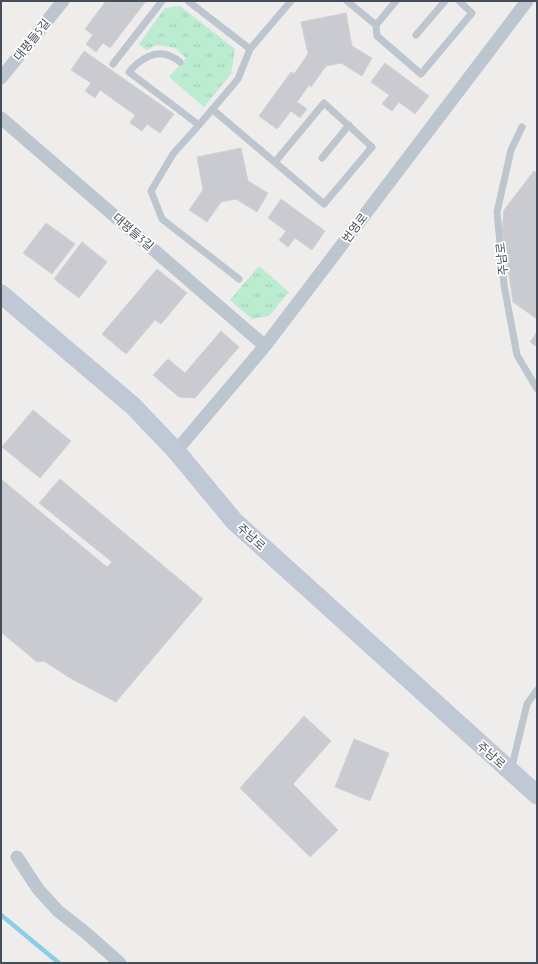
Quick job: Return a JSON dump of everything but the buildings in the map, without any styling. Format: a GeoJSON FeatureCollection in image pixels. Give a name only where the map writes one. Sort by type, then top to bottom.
{"type":"FeatureCollection","features":[{"type":"Feature","properties":{"kind":"main road","name":"주남로"},"geometry":{"type":"LineString","coordinates":[[1,294],[133,406],[176,451],[234,521],[537,795]]}},
{"type":"Feature","properties":{"kind":"street","name":"대평들5길"},"geometry":{"type":"LineString","coordinates":[[1,78],[63,1]]}},
{"type":"Feature","properties":{"kind":"street","name":"번영로"},"geometry":{"type":"LineString","coordinates":[[176,451],[264,346],[528,1]]}},
{"type":"Feature","properties":{"kind":"street","name":"대평들3길"},"geometry":{"type":"LineString","coordinates":[[1,118],[264,346]]}},
{"type":"Feature","properties":{"kind":"street"},"geometry":{"type":"LineString","coordinates":[[17,857],[38,889],[58,911],[120,963]]}},
{"type":"Feature","properties":{"kind":"lane"},"geometry":{"type":"LineString","coordinates":[[113,64],[162,1]]}},
{"type":"Feature","properties":{"kind":"lane"},"geometry":{"type":"LineString","coordinates":[[188,1],[250,49]]}},
{"type":"Feature","properties":{"kind":"lane"},"geometry":{"type":"LineString","coordinates":[[239,279],[162,219],[151,191],[173,154],[238,79],[250,49],[290,1]]}},
{"type":"Feature","properties":{"kind":"lane"},"geometry":{"type":"LineString","coordinates":[[347,1],[376,25]]}},
{"type":"Feature","properties":{"kind":"lane"},"geometry":{"type":"LineString","coordinates":[[396,1],[376,25],[376,36],[421,74],[472,13],[459,1]]}},
{"type":"Feature","properties":{"kind":"lane"},"geometry":{"type":"LineString","coordinates":[[416,35],[445,1]]}},
{"type":"Feature","properties":{"kind":"lane"},"geometry":{"type":"LineString","coordinates":[[180,62],[171,56],[161,54],[148,56],[137,63],[129,72],[199,125]]}},
{"type":"Feature","properties":{"kind":"lane"},"geometry":{"type":"LineString","coordinates":[[212,109],[324,204],[372,148],[324,103],[275,162]]}},
{"type":"Feature","properties":{"kind":"lane"},"geometry":{"type":"LineString","coordinates":[[322,158],[349,125]]}},
{"type":"Feature","properties":{"kind":"lane","name":"주남로"},"geometry":{"type":"LineString","coordinates":[[522,127],[511,150],[497,212],[504,285],[517,355],[537,389]]}},
{"type":"Feature","properties":{"kind":"lane","name":"주남로"},"geometry":{"type":"LineString","coordinates":[[510,772],[527,704],[537,690]]}},
{"type":"Feature","properties":{"kind":"green space"},"geometry":{"type":"Polygon","coordinates":[[[180,6],[235,49],[231,74],[204,107],[169,77],[186,58],[175,48],[157,45],[146,50],[139,44],[165,8],[180,6]]]}},
{"type":"Feature","properties":{"kind":"green space"},"geometry":{"type":"Polygon","coordinates":[[[259,266],[289,292],[269,316],[252,319],[230,300],[259,266]]]}},
{"type":"Feature","properties":{"kind":"waterway"},"geometry":{"type":"LineString","coordinates":[[1,915],[59,963]]}}]}
